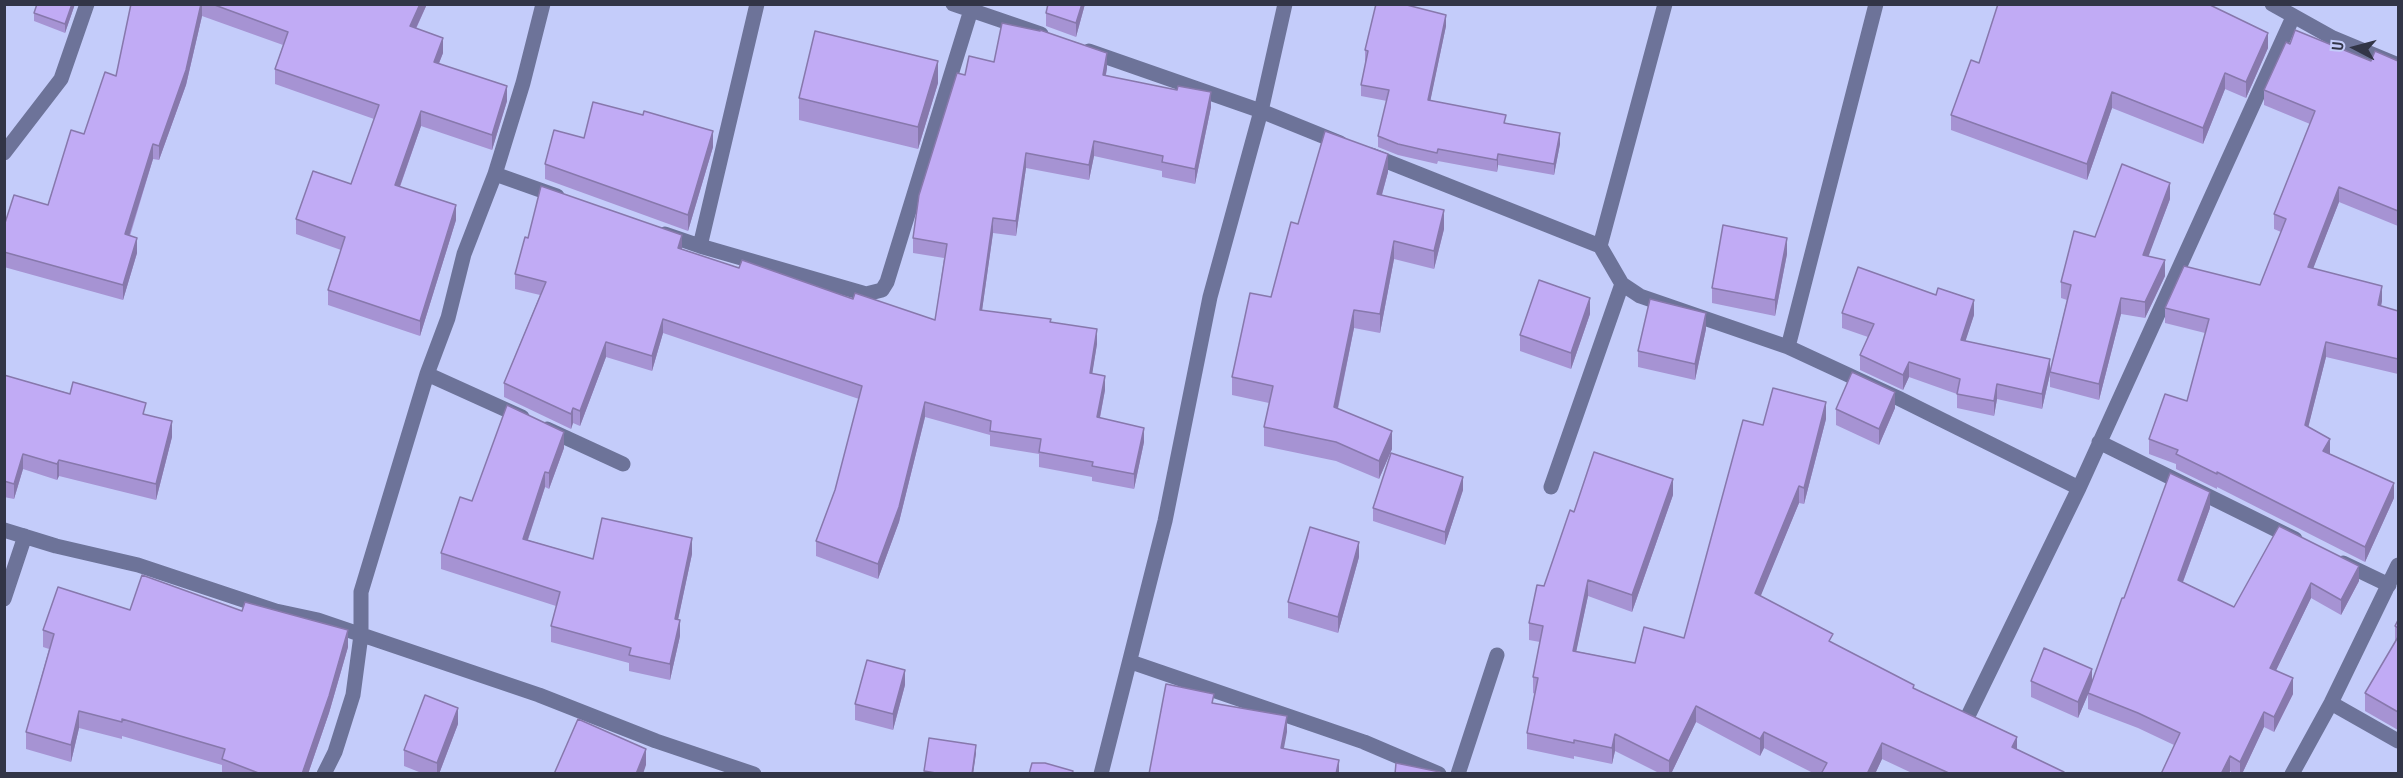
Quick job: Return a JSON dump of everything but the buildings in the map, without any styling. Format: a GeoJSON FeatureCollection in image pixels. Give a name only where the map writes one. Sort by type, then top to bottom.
{"type":"FeatureCollection","features":[{"type":"Feature","properties":{"kind":"street"},"geometry":{"type":"LineString","coordinates":[[4,153],[61,80],[87,4]]}},
{"type":"Feature","properties":{"kind":"street"},"geometry":{"type":"LineString","coordinates":[[324,774],[335,752],[353,695],[361,635],[361,592],[427,374],[448,318],[464,254],[495,174],[523,83],[543,4]]}},
{"type":"Feature","properties":{"kind":"street"},"geometry":{"type":"LineString","coordinates":[[700,246],[757,4]]}},
{"type":"Feature","properties":{"kind":"street"},"geometry":{"type":"LineString","coordinates":[[953,4],[1261,111],[1600,246],[1622,284],[1640,296],[1788,347],[1898,398],[2079,488]]}},
{"type":"Feature","properties":{"kind":"street"},"geometry":{"type":"LineString","coordinates":[[1101,774],[1165,521],[1210,297],[1261,111],[1285,4]]}},
{"type":"Feature","properties":{"kind":"street"},"geometry":{"type":"LineString","coordinates":[[1600,246],[1665,4]]}},
{"type":"Feature","properties":{"kind":"street"},"geometry":{"type":"LineString","coordinates":[[1788,347],[1876,4]]}},
{"type":"Feature","properties":{"kind":"street"},"geometry":{"type":"LineString","coordinates":[[2272,4],[2333,38],[2398,65]]}},
{"type":"Feature","properties":{"kind":"street"},"geometry":{"type":"LineString","coordinates":[[646,227],[700,246],[866,294],[882,290],[971,10]]}},
{"type":"Feature","properties":{"kind":"street"},"geometry":{"type":"LineString","coordinates":[[1966,720],[2079,488],[2293,17]]}},
{"type":"Feature","properties":{"kind":"street"},"geometry":{"type":"LineString","coordinates":[[495,174],[570,201]]}},
{"type":"Feature","properties":{"kind":"street"},"geometry":{"type":"LineString","coordinates":[[1551,487],[1622,284]]}},
{"type":"Feature","properties":{"kind":"street"},"geometry":{"type":"LineString","coordinates":[[427,374],[623,464]]}},
{"type":"Feature","properties":{"kind":"street"},"geometry":{"type":"LineString","coordinates":[[2099,442],[2389,585]]}},
{"type":"Feature","properties":{"kind":"street"},"geometry":{"type":"LineString","coordinates":[[4,530],[56,546],[138,565],[233,597],[318,620],[410,654],[538,695],[656,741],[754,774]]}},
{"type":"Feature","properties":{"kind":"street"},"geometry":{"type":"LineString","coordinates":[[4,599],[25,536]]}},
{"type":"Feature","properties":{"kind":"street"},"geometry":{"type":"LineString","coordinates":[[2292,774],[2331,703],[2398,565]]}},
{"type":"Feature","properties":{"kind":"street"},"geometry":{"type":"LineString","coordinates":[[1458,774],[1497,655]]}},
{"type":"Feature","properties":{"kind":"street"},"geometry":{"type":"LineString","coordinates":[[1131,662],[1364,742],[1439,774]]}},
{"type":"Feature","properties":{"kind":"street"},"geometry":{"type":"LineString","coordinates":[[2331,703],[2398,741]]}}]}
